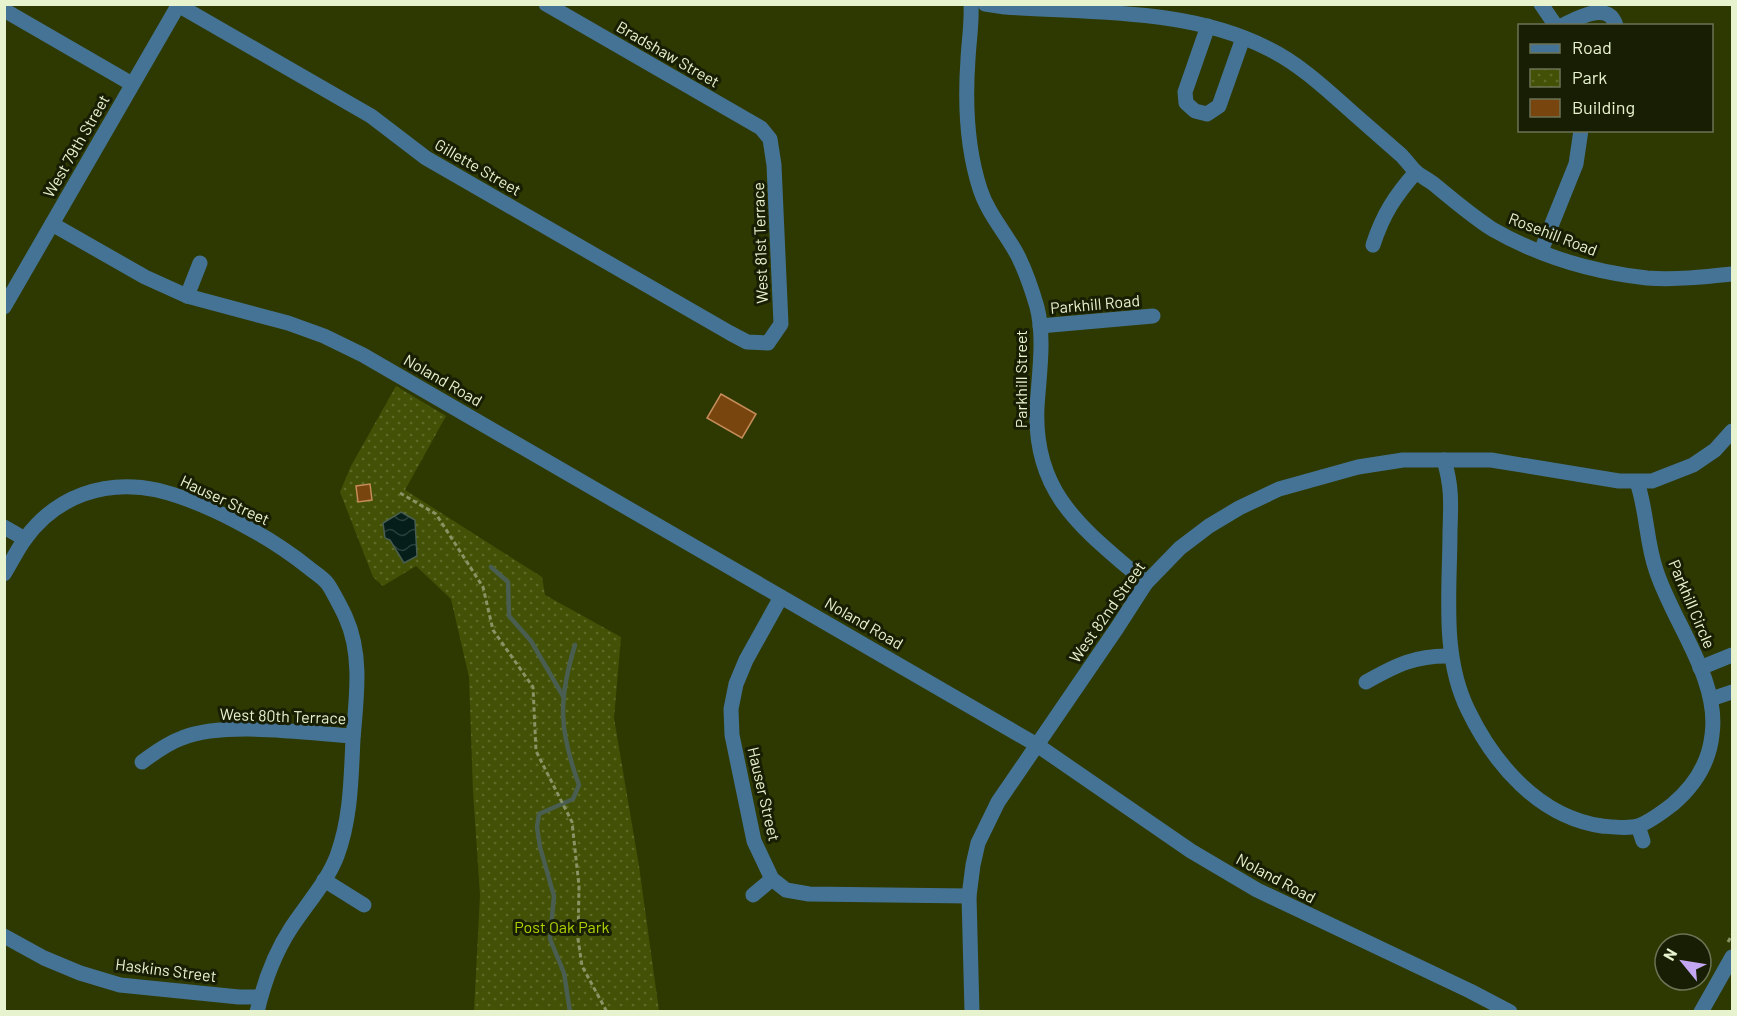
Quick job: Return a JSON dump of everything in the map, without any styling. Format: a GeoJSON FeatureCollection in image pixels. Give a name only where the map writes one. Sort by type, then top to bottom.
{"type":"FeatureCollection","features":[{"type":"Feature","properties":{"kind":"street","name":"Bradshaw Street"},"geometry":{"type":"LineString","coordinates":[[546,4],[761,128],[770,139]]}},
{"type":"Feature","properties":{"kind":"street","name":"Parkhill Street"},"geometry":{"type":"LineString","coordinates":[[971,4],[968,96],[974,167],[990,211],[1017,255],[1027,277],[1037,309],[1040,327],[1037,423],[1046,472],[1065,508],[1081,527],[1146,583]]}},
{"type":"Feature","properties":{"kind":"street","name":"Rosehill Road"},"geometry":{"type":"LineString","coordinates":[[985,4],[1155,16],[1208,26],[1244,38],[1283,57],[1318,81],[1416,172],[1492,228],[1524,245],[1572,264],[1648,278],[1732,274]]}},
{"type":"Feature","properties":{"kind":"street"},"geometry":{"type":"LineString","coordinates":[[1541,4],[1555,24]]}},
{"type":"Feature","properties":{"kind":"street","name":"West 79th Street"},"geometry":{"type":"LineString","coordinates":[[4,306],[178,5]]}},
{"type":"Feature","properties":{"kind":"street","name":"Gillette Street"},"geometry":{"type":"LineString","coordinates":[[178,5],[371,116],[426,158],[730,333],[747,342],[768,342]]}},
{"type":"Feature","properties":{"kind":"street"},"geometry":{"type":"LineString","coordinates":[[15,10],[132,84]]}},
{"type":"Feature","properties":{"kind":"street"},"geometry":{"type":"LineString","coordinates":[[1565,24],[1596,10],[1607,11],[1615,18],[1616,24]]}},
{"type":"Feature","properties":{"kind":"street"},"geometry":{"type":"LineString","coordinates":[[1208,26],[1185,92],[1186,103],[1195,111],[1207,114],[1219,106],[1244,38]]}},
{"type":"Feature","properties":{"kind":"street"},"geometry":{"type":"LineString","coordinates":[[1541,251],[1576,164],[1581,132]]}},
{"type":"Feature","properties":{"kind":"street","name":"West 81st Terrace"},"geometry":{"type":"LineString","coordinates":[[768,342],[781,324],[774,165],[770,139]]}},
{"type":"Feature","properties":{"kind":"street"},"geometry":{"type":"LineString","coordinates":[[1373,245],[1388,207],[1416,172]]}},
{"type":"Feature","properties":{"kind":"street","name":"Noland Road"},"geometry":{"type":"LineString","coordinates":[[52,224],[145,277],[187,296],[288,323],[324,336],[363,355],[1037,745],[1191,851],[1257,890],[1509,1011]]}},
{"type":"Feature","properties":{"kind":"street"},"geometry":{"type":"LineString","coordinates":[[187,296],[200,263]]}},
{"type":"Feature","properties":{"kind":"street","name":"Parkhill Road"},"geometry":{"type":"LineString","coordinates":[[1040,327],[1154,316]]}},
{"type":"Feature","properties":{"kind":"street","name":"West 82nd Street"},"geometry":{"type":"LineString","coordinates":[[972,1011],[969,896],[978,843],[998,802],[1146,583],[1180,548],[1209,526],[1239,508],[1279,489],[1315,477],[1358,467],[1403,460],[1491,460],[1618,481],[1652,481],[1693,465],[1714,450],[1732,431]]}},
{"type":"Feature","properties":{"kind":"street"},"geometry":{"type":"LineString","coordinates":[[1444,460],[1451,483],[1449,629],[1451,656],[1456,679],[1483,740],[1502,766],[1525,789],[1551,807],[1575,820],[1611,827],[1638,826],[1643,841]]}},
{"type":"Feature","properties":{"kind":"street","name":"Parkhill Circle"},"geometry":{"type":"LineString","coordinates":[[1637,482],[1644,500],[1649,544],[1656,571],[1708,685],[1714,717],[1710,749],[1701,771],[1683,795],[1668,808],[1638,826]]}},
{"type":"Feature","properties":{"kind":"street","name":"Hauser Street"},"geometry":{"type":"LineString","coordinates":[[25,539],[60,504],[93,491],[124,487],[163,492],[207,508],[250,529],[291,554],[328,584],[346,619],[357,661],[357,701],[353,736]]}},
{"type":"Feature","properties":{"kind":"street"},"geometry":{"type":"LineString","coordinates":[[4,527],[25,539],[4,574]]}},
{"type":"Feature","properties":{"kind":"street","name":"Hauser Street"},"geometry":{"type":"LineString","coordinates":[[772,879],[754,841],[732,735],[731,709],[736,684],[746,660],[781,597]]}},
{"type":"Feature","properties":{"kind":"street","name":"Parkhill Circle"},"geometry":{"type":"LineString","coordinates":[[1700,668],[1732,655]]}},
{"type":"Feature","properties":{"kind":"street"},"geometry":{"type":"LineString","coordinates":[[1366,682],[1411,660],[1432,656],[1451,656]]}},
{"type":"Feature","properties":{"kind":"street"},"geometry":{"type":"LineString","coordinates":[[1711,699],[1732,692]]}},
{"type":"Feature","properties":{"kind":"street","name":"West 80th Terrace"},"geometry":{"type":"LineString","coordinates":[[142,762],[182,738],[200,733],[270,730],[353,736],[349,812],[336,858],[280,946],[258,1004]]}},
{"type":"Feature","properties":{"kind":"street"},"geometry":{"type":"LineString","coordinates":[[753,895],[772,879],[786,890],[809,894],[969,896]]}},
{"type":"Feature","properties":{"kind":"street"},"geometry":{"type":"LineString","coordinates":[[324,880],[364,905]]}},
{"type":"Feature","properties":{"kind":"street","name":"Haskins Street"},"geometry":{"type":"LineString","coordinates":[[4,936],[44,958],[80,973],[120,984],[239,997],[258,1004]]}},
{"type":"Feature","properties":{"kind":"street"},"geometry":{"type":"LineString","coordinates":[[1701,1011],[1732,957]]}},
{"type":"Feature","properties":{"kind":"path"},"geometry":{"type":"LineString","coordinates":[[400,493],[436,514],[483,587],[493,630],[533,687],[536,751],[572,822],[578,876],[578,939],[582,966],[607,1011]]}},
{"type":"Feature","properties":{"kind":"green space","name":"Post Oak Park"},"geometry":{"type":"Polygon","coordinates":[[[396,386],[446,416],[405,490],[542,577],[545,595],[621,637],[614,718],[639,866],[659,1011],[474,1011],[480,895],[469,677],[451,599],[416,566],[383,586],[373,577],[340,492],[351,466],[396,386]]]}},
{"type":"Feature","properties":{"kind":"water"},"geometry":{"type":"Polygon","coordinates":[[[401,512],[415,520],[417,556],[404,563],[390,540],[385,538],[383,523],[401,512]]]}},
{"type":"Feature","properties":{"kind":"building"},"geometry":{"type":"Polygon","coordinates":[[[721,394],[756,414],[742,438],[707,418],[721,394]]]}},
{"type":"Feature","properties":{"kind":"building"},"geometry":{"type":"Polygon","coordinates":[[[370,484],[372,500],[358,502],[356,486],[370,484]]]}},
{"type":"Feature","properties":{"kind":"waterway"},"geometry":{"type":"LineString","coordinates":[[491,567],[508,582],[509,616],[531,641],[563,696]]}},
{"type":"Feature","properties":{"kind":"waterway"},"geometry":{"type":"LineString","coordinates":[[570,1012],[564,973],[550,939],[554,896],[540,847],[537,827],[539,814],[573,799],[579,785],[564,731],[563,715],[566,682],[575,645]]}}]}
